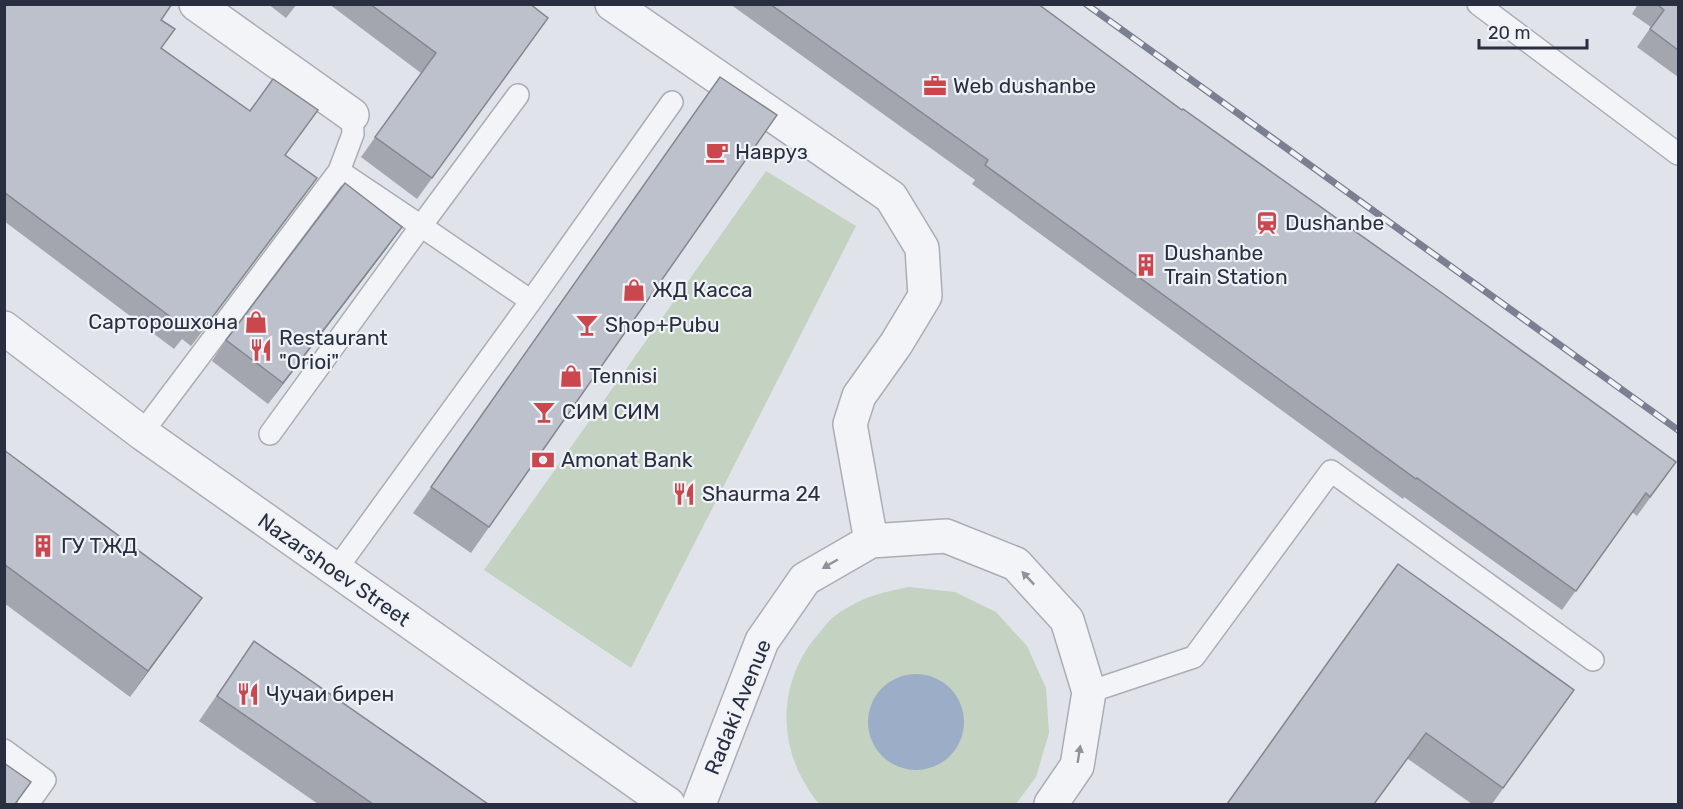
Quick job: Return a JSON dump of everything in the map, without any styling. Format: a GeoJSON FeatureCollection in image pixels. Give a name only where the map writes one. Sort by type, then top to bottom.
{"type":"FeatureCollection","features":[{"type":"Feature","properties":{"kind":"street"},"geometry":{"type":"LineString","coordinates":[[196,4],[352,115]]}},
{"type":"Feature","properties":{"kind":"street"},"geometry":{"type":"LineString","coordinates":[[612,4],[891,197],[922,248],[925,296],[896,344],[859,396],[850,424],[870,542]]}},
{"type":"Feature","properties":{"kind":"street","name":"Nazarshoev Street"},"geometry":{"type":"LineString","coordinates":[[4,328],[142,433],[668,804]]}},
{"type":"Feature","properties":{"kind":"street","name":"Radaki Avenue"},"geometry":{"type":"LineString","coordinates":[[699,804],[762,641],[805,579],[870,542],[946,536],[1016,564],[1067,620],[1089,692],[1077,766],[1051,804]]}},
{"type":"Feature","properties":{"kind":"lane"},"geometry":{"type":"LineString","coordinates":[[1478,4],[1678,154]]}},
{"type":"Feature","properties":{"kind":"lane"},"geometry":{"type":"LineString","coordinates":[[270,434],[518,95]]}},
{"type":"Feature","properties":{"kind":"lane"},"geometry":{"type":"LineString","coordinates":[[335,571],[672,102]]}},
{"type":"Feature","properties":{"kind":"lane"},"geometry":{"type":"LineString","coordinates":[[142,433],[339,171],[353,134],[352,115]]}},
{"type":"Feature","properties":{"kind":"lane"},"geometry":{"type":"LineString","coordinates":[[339,171],[531,301]]}},
{"type":"Feature","properties":{"kind":"lane"},"geometry":{"type":"LineString","coordinates":[[1089,692],[1194,657],[1331,471],[1593,660]]}},
{"type":"Feature","properties":{"kind":"lane"},"geometry":{"type":"LineString","coordinates":[[4,750],[45,780],[28,804]]}},
{"type":"Feature","properties":{"kind":"green space"},"geometry":{"type":"Polygon","coordinates":[[[766,171],[856,226],[631,668],[484,570],[766,171]]]}},
{"type":"Feature","properties":{"kind":"green space"},"geometry":{"type":"Polygon","coordinates":[[[909,587],[955,592],[996,612],[1027,646],[1046,688],[1049,733],[1036,777],[1016,804],[820,804],[804,782],[789,744],[787,704],[791,685],[807,648],[836,615],[854,604],[871,596],[909,587]]]}},
{"type":"Feature","properties":{"kind":"water"},"geometry":{"type":"Polygon","coordinates":[[[916,674],[935,677],[950,688],[961,703],[964,722],[961,741],[950,756],[935,767],[916,770],[897,767],[882,756],[871,741],[868,722],[871,703],[882,688],[897,677],[916,674]]]}},
{"type":"Feature","properties":{"kind":"building"},"geometry":{"type":"Polygon","coordinates":[[[4,4],[172,4],[161,20],[175,29],[161,48],[250,111],[273,79],[318,110],[285,155],[317,178],[205,327],[195,320],[188,330],[4,192],[4,4]]]}},
{"type":"Feature","properties":{"kind":"building"},"geometry":{"type":"Polygon","coordinates":[[[370,4],[530,4],[548,18],[432,178],[375,137],[436,53],[370,4]]]}},
{"type":"Feature","properties":{"kind":"building"},"geometry":{"type":"Polygon","coordinates":[[[770,4],[1038,4],[1182,110],[1435,288],[1676,462],[1650,497],[1646,493],[1576,591],[1416,479],[985,165],[988,160],[770,4]]]}},
{"type":"Feature","properties":{"kind":"building"},"geometry":{"type":"Polygon","coordinates":[[[1657,4],[1678,4],[1678,50],[1650,29],[1664,10],[1657,4]]]}},
{"type":"Feature","properties":{"kind":"building"},"geometry":{"type":"Polygon","coordinates":[[[720,77],[777,115],[489,527],[431,487],[720,77]]]}},
{"type":"Feature","properties":{"kind":"building"},"geometry":{"type":"Polygon","coordinates":[[[345,183],[402,227],[283,383],[226,340],[345,183]]]}},
{"type":"Feature","properties":{"kind":"building","name":"ГУ ТЖД"},"geometry":{"type":"Polygon","coordinates":[[[4,450],[202,598],[148,671],[4,564],[4,450]]]}},
{"type":"Feature","properties":{"kind":"building"},"geometry":{"type":"Polygon","coordinates":[[[1398,564],[1574,690],[1503,788],[1426,733],[1374,804],[1227,804],[1398,564]]]}},
{"type":"Feature","properties":{"kind":"building"},"geometry":{"type":"Polygon","coordinates":[[[254,641],[488,804],[373,804],[217,696],[254,641]]]}},
{"type":"Feature","properties":{"kind":"building"},"geometry":{"type":"Polygon","coordinates":[[[4,763],[31,782],[15,804],[4,804],[4,763]]]}},
{"type":"Feature","properties":{"kind":"railway"},"geometry":{"type":"LineString","coordinates":[[1086,4],[1678,430]]}},
{"type":"Feature","properties":{"kind":"place","name":"Web dushanbe"},"geometry":{"type":"Point","coordinates":[935,86]}},
{"type":"Feature","properties":{"kind":"place","name":"Навруз"},"geometry":{"type":"Point","coordinates":[717,152]}},
{"type":"Feature","properties":{"kind":"place","name":"Dushanbe"},"geometry":{"type":"Point","coordinates":[1267,223]}},
{"type":"Feature","properties":{"kind":"place","name":"Dushanbe Train Station"},"geometry":{"type":"Point","coordinates":[1146,265]}},
{"type":"Feature","properties":{"kind":"place","name":"ЖД Касса"},"geometry":{"type":"Point","coordinates":[634,290]}},
{"type":"Feature","properties":{"kind":"place","name":"Сарторошхона"},"geometry":{"type":"Point","coordinates":[256,322]}},
{"type":"Feature","properties":{"kind":"place","name":"Shop+Pubu"},"geometry":{"type":"Point","coordinates":[587,325]}},
{"type":"Feature","properties":{"kind":"place","name":"Restaurant \"Orioi\""},"geometry":{"type":"Point","coordinates":[261,350]}},
{"type":"Feature","properties":{"kind":"place","name":"Tennisi"},"geometry":{"type":"Point","coordinates":[571,376]}},
{"type":"Feature","properties":{"kind":"place","name":"СИМ СИМ"},"geometry":{"type":"Point","coordinates":[544,412]}},
{"type":"Feature","properties":{"kind":"place","name":"Amonat Bank"},"geometry":{"type":"Point","coordinates":[543,460]}},
{"type":"Feature","properties":{"kind":"place","name":"Shaurma 24"},"geometry":{"type":"Point","coordinates":[684,494]}},
{"type":"Feature","properties":{"kind":"place","name":"ГУ ТЖД"},"geometry":{"type":"Point","coordinates":[43,546]}},
{"type":"Feature","properties":{"kind":"place","name":"Чучаи бирен"},"geometry":{"type":"Point","coordinates":[248,694]}}]}
